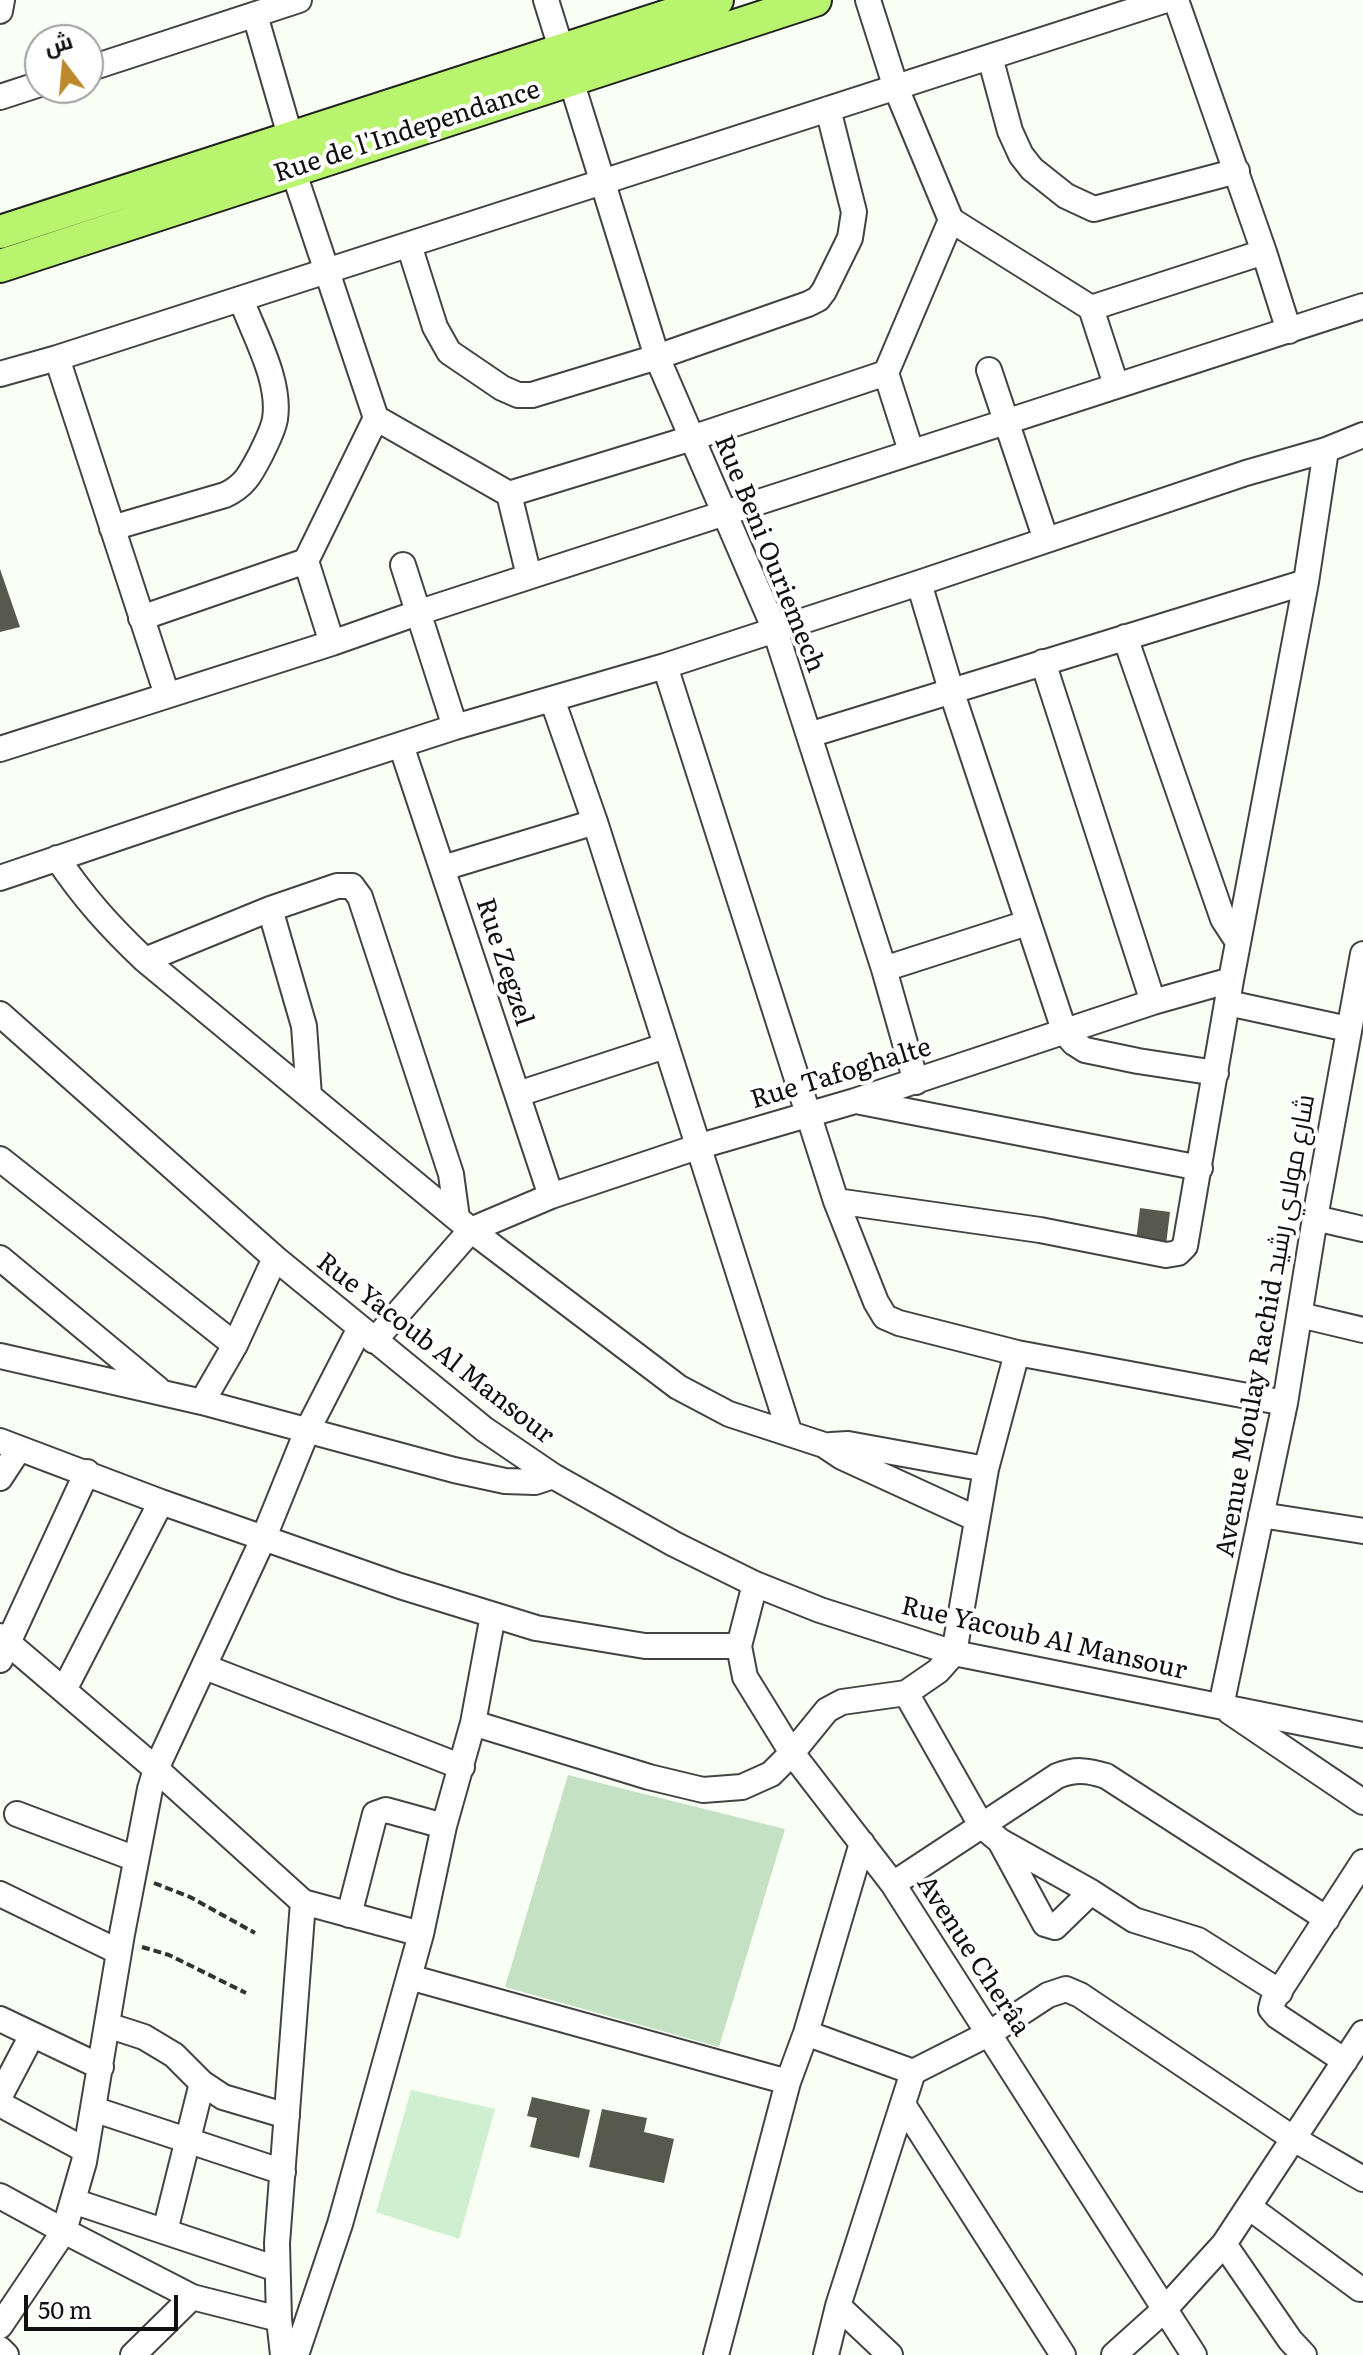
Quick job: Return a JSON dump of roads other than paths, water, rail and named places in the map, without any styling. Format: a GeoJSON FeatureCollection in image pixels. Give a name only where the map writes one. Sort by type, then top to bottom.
{"type":"FeatureCollection","features":[{"type":"Feature","properties":{"kind":"main road","name":"Rue de l'Independance"},"geometry":{"type":"LineString","coordinates":[[0,266],[293,170],[566,64],[717,0]]}},
{"type":"Feature","properties":{"kind":"main road","name":"Rue de l'Independance"},"geometry":{"type":"LineString","coordinates":[[0,232],[291,139],[815,0]]}},
{"type":"Feature","properties":{"kind":"street"},"geometry":{"type":"LineString","coordinates":[[0,11],[2,0]]}},
{"type":"Feature","properties":{"kind":"street"},"geometry":{"type":"LineString","coordinates":[[104,64],[299,0]]}},
{"type":"Feature","properties":{"kind":"street","name":"Rue Beni Ouriemech"},"geometry":{"type":"LineString","coordinates":[[546,0],[657,357],[775,630],[884,969],[916,1082]]}},
{"type":"Feature","properties":{"kind":"street"},"geometry":{"type":"LineString","coordinates":[[868,0],[896,88],[951,220],[1091,308],[1116,385]]}},
{"type":"Feature","properties":{"kind":"street"},"geometry":{"type":"LineString","coordinates":[[0,374],[327,272],[1166,0]]}},
{"type":"Feature","properties":{"kind":"street"},"geometry":{"type":"LineString","coordinates":[[1176,0],[1237,171],[1289,331]]}},
{"type":"Feature","properties":{"kind":"street"},"geometry":{"type":"LineString","coordinates":[[255,15],[291,139]]}},
{"type":"Feature","properties":{"kind":"street"},"geometry":{"type":"LineString","coordinates":[[990,57],[1010,131],[1021,155],[1032,169],[1066,196],[1094,209],[1237,171]]}},
{"type":"Feature","properties":{"kind":"street"},"geometry":{"type":"LineString","coordinates":[[0,97],[24,89]]}},
{"type":"Feature","properties":{"kind":"street"},"geometry":{"type":"LineString","coordinates":[[409,245],[435,327],[449,352],[518,395],[532,395],[657,357],[808,304],[818,299],[824,291],[850,238],[854,212],[828,109]]}},
{"type":"Feature","properties":{"kind":"street"},"geometry":{"type":"LineString","coordinates":[[293,170],[376,418],[509,494],[529,576]]}},
{"type":"Feature","properties":{"kind":"street"},"geometry":{"type":"LineString","coordinates":[[911,451],[886,373],[951,220]]}},
{"type":"Feature","properties":{"kind":"street"},"geometry":{"type":"LineString","coordinates":[[1091,308],[1264,252]]}},
{"type":"Feature","properties":{"kind":"street"},"geometry":{"type":"LineString","coordinates":[[112,528],[225,495],[249,479],[270,434],[275,419],[275,402],[271,378],[241,299]]}},
{"type":"Feature","properties":{"kind":"street"},"geometry":{"type":"LineString","coordinates":[[0,749],[1363,306]]}},
{"type":"Feature","properties":{"kind":"street"},"geometry":{"type":"LineString","coordinates":[[57,358],[167,695]]}},
{"type":"Feature","properties":{"kind":"street"},"geometry":{"type":"LineString","coordinates":[[989,370],[1046,540]]}},
{"type":"Feature","properties":{"kind":"street"},"geometry":{"type":"LineString","coordinates":[[509,494],[692,438],[886,373]]}},
{"type":"Feature","properties":{"kind":"street"},"geometry":{"type":"LineString","coordinates":[[332,643],[306,561],[376,418]]}},
{"type":"Feature","properties":{"kind":"street"},"geometry":{"type":"LineString","coordinates":[[0,878],[455,727],[665,666],[1246,473],[1326,450],[1363,435]]}},
{"type":"Feature","properties":{"kind":"street"},"geometry":{"type":"LineString","coordinates":[[836,1201],[1040,1230],[1166,1255],[1178,1253],[1185,1246],[1229,991],[1306,582],[1326,450]]}},
{"type":"Feature","properties":{"kind":"street"},"geometry":{"type":"LineString","coordinates":[[141,618],[306,561]]}},
{"type":"Feature","properties":{"kind":"street"},"geometry":{"type":"LineString","coordinates":[[403,565],[455,727]]}},
{"type":"Feature","properties":{"kind":"street"},"geometry":{"type":"LineString","coordinates":[[809,735],[1306,582]]}},
{"type":"Feature","properties":{"kind":"street"},"geometry":{"type":"LineString","coordinates":[[919,583],[951,690],[1065,1033],[1085,1050],[1216,1073]]}},
{"type":"Feature","properties":{"kind":"street"},"geometry":{"type":"LineString","coordinates":[[1125,637],[1223,919],[1238,942]]}},
{"type":"Feature","properties":{"kind":"street"},"geometry":{"type":"LineString","coordinates":[[1043,662],[1153,1002]]}},
{"type":"Feature","properties":{"kind":"street"},"geometry":{"type":"LineString","coordinates":[[665,666],[836,1201],[876,1302],[885,1317],[1017,1353],[1285,1403]]}},
{"type":"Feature","properties":{"kind":"street"},"geometry":{"type":"LineString","coordinates":[[552,699],[595,822],[789,1431]]}},
{"type":"Feature","properties":{"kind":"street","name":"Rue Zegzel"},"geometry":{"type":"LineString","coordinates":[[401,745],[551,1196]]}},
{"type":"Feature","properties":{"kind":"street"},"geometry":{"type":"LineString","coordinates":[[443,868],[595,822]]}},
{"type":"Feature","properties":{"kind":"street"},"geometry":{"type":"LineString","coordinates":[[57,858],[85,900],[145,960],[464,1224],[678,1387],[729,1414],[789,1431],[824,1445],[842,1457],[977,1519]]}},
{"type":"Feature","properties":{"kind":"street"},"geometry":{"type":"LineString","coordinates":[[145,960],[270,909],[337,886],[352,886],[360,897],[451,1174],[464,1224]]}},
{"type":"Feature","properties":{"kind":"street"},"geometry":{"type":"LineString","coordinates":[[270,909],[304,1026],[309,1096]]}},
{"type":"Feature","properties":{"kind":"street"},"geometry":{"type":"LineString","coordinates":[[884,969],[1027,923]]}},
{"type":"Feature","properties":{"kind":"street","name":"Avenue Moulay Rachid شارع مولاي رشيد"},"geometry":{"type":"LineString","coordinates":[[1221,1706],[1285,1403],[1363,954]]}},
{"type":"Feature","properties":{"kind":"street"},"geometry":{"type":"LineString","coordinates":[[1229,991],[1348,1029]]}},
{"type":"Feature","properties":{"kind":"street","name":"Rue Tafoghalte"},"geometry":{"type":"LineString","coordinates":[[464,1224],[697,1147],[916,1082],[1153,1002],[1229,991]]}},
{"type":"Feature","properties":{"kind":"street","name":"Rue Yacoub Al Mansour"},"geometry":{"type":"LineString","coordinates":[[0,1014],[275,1258],[484,1429],[553,1476],[674,1544],[755,1584],[847,1619],[954,1653],[1363,1735]]}},
{"type":"Feature","properties":{"kind":"street"},"geometry":{"type":"LineString","coordinates":[[518,1094],[665,1046]]}},
{"type":"Feature","properties":{"kind":"street"},"geometry":{"type":"LineString","coordinates":[[855,1101],[1200,1168]]}},
{"type":"Feature","properties":{"kind":"street"},"geometry":{"type":"LineString","coordinates":[[4,1172],[235,1345]]}},
{"type":"Feature","properties":{"kind":"street"},"geometry":{"type":"LineString","coordinates":[[1315,1218],[1363,1229]]}},
{"type":"Feature","properties":{"kind":"street"},"geometry":{"type":"LineString","coordinates":[[0,2326],[64,2231],[73,2201],[101,2067],[134,1867],[156,1769],[264,1537],[307,1431],[367,1335],[464,1224]]}},
{"type":"Feature","properties":{"kind":"street"},"geometry":{"type":"LineString","coordinates":[[0,1258],[163,1393]]}},
{"type":"Feature","properties":{"kind":"street"},"geometry":{"type":"LineString","coordinates":[[202,1402],[235,1345],[275,1258]]}},
{"type":"Feature","properties":{"kind":"street"},"geometry":{"type":"LineString","coordinates":[[1300,1315],[1363,1330]]}},
{"type":"Feature","properties":{"kind":"street"},"geometry":{"type":"LineString","coordinates":[[473,1723],[649,1777],[703,1790],[742,1787],[771,1774],[827,1710],[842,1702],[906,1693],[938,1671],[954,1653],[986,1469],[1017,1353]]}},
{"type":"Feature","properties":{"kind":"street"},"geometry":{"type":"LineString","coordinates":[[0,1356],[202,1402],[454,1470],[505,1481],[535,1482],[553,1476]]}},
{"type":"Feature","properties":{"kind":"street"},"geometry":{"type":"LineString","coordinates":[[824,1445],[848,1444],[986,1469]]}},
{"type":"Feature","properties":{"kind":"street"},"geometry":{"type":"LineString","coordinates":[[0,1478],[10,1445],[161,1502],[493,1615],[569,1635],[645,1646],[739,1646]]}},
{"type":"Feature","properties":{"kind":"street"},"geometry":{"type":"LineString","coordinates":[[87,1472],[3,1646],[64,1690],[303,1902],[421,1934]]}},
{"type":"Feature","properties":{"kind":"street"},"geometry":{"type":"LineString","coordinates":[[64,1690],[161,1502]]}},
{"type":"Feature","properties":{"kind":"street"},"geometry":{"type":"LineString","coordinates":[[1261,1515],[1363,1531]]}},
{"type":"Feature","properties":{"kind":"street","name":"Avenue Cherâa"},"geometry":{"type":"LineString","coordinates":[[755,1584],[739,1646],[745,1677],[792,1753],[893,1884],[1194,2355]]}},
{"type":"Feature","properties":{"kind":"street"},"geometry":{"type":"LineString","coordinates":[[262,2355],[285,2341],[340,2224],[421,1934],[444,1826],[473,1723],[493,1615]]}},
{"type":"Feature","properties":{"kind":"street"},"geometry":{"type":"LineString","coordinates":[[205,1667],[462,1767]]}},
{"type":"Feature","properties":{"kind":"street"},"geometry":{"type":"LineString","coordinates":[[906,1693],[1045,1924],[1055,1927],[1091,1892]]}},
{"type":"Feature","properties":{"kind":"street"},"geometry":{"type":"LineString","coordinates":[[1221,1706],[1363,1802]]}},
{"type":"Feature","properties":{"kind":"street"},"geometry":{"type":"LineString","coordinates":[[893,1884],[990,1833],[1057,1776],[1073,1770],[1088,1770],[1106,1776],[1327,1919]]}},
{"type":"Feature","properties":{"kind":"street"},"geometry":{"type":"LineString","coordinates":[[349,1915],[375,1814],[386,1810],[444,1826]]}},
{"type":"Feature","properties":{"kind":"street"},"geometry":{"type":"LineString","coordinates":[[17,1814],[134,1867]]}},
{"type":"Feature","properties":{"kind":"street"},"geometry":{"type":"LineString","coordinates":[[990,1833],[1134,1920],[1198,1940],[1280,1992]]}},
{"type":"Feature","properties":{"kind":"street"},"geometry":{"type":"LineString","coordinates":[[716,2355],[788,2082],[806,2033],[862,1843]]}},
{"type":"Feature","properties":{"kind":"street"},"geometry":{"type":"LineString","coordinates":[[1345,2061],[1271,2009],[1273,2001],[1363,1862]]}},
{"type":"Feature","properties":{"kind":"street"},"geometry":{"type":"LineString","coordinates":[[0,1894],[120,1947]]}},
{"type":"Feature","properties":{"kind":"street"},"geometry":{"type":"LineString","coordinates":[[285,2341],[277,2269],[303,1902]]}},
{"type":"Feature","properties":{"kind":"street"},"geometry":{"type":"LineString","coordinates":[[409,1977],[788,2082]]}},
{"type":"Feature","properties":{"kind":"street"},"geometry":{"type":"LineString","coordinates":[[806,2033],[913,2072],[990,2033],[1048,1995],[1066,1989],[1080,1995],[1294,2139],[1363,2179]]}},
{"type":"Feature","properties":{"kind":"street"},"geometry":{"type":"LineString","coordinates":[[0,2019],[101,2067]]}},
{"type":"Feature","properties":{"kind":"street"},"geometry":{"type":"LineString","coordinates":[[107,2025],[144,2037],[174,2055],[202,2083],[223,2097],[287,2116]]}},
{"type":"Feature","properties":{"kind":"street"},"geometry":{"type":"LineString","coordinates":[[1114,2355],[1164,2310],[1224,2244],[1363,2033]]}},
{"type":"Feature","properties":{"kind":"street"},"geometry":{"type":"LineString","coordinates":[[0,2096],[32,2035]]}},
{"type":"Feature","properties":{"kind":"street"},"geometry":{"type":"LineString","coordinates":[[826,2355],[838,2306],[913,2072]]}},
{"type":"Feature","properties":{"kind":"street"},"geometry":{"type":"LineString","coordinates":[[165,2231],[202,2083]]}},
{"type":"Feature","properties":{"kind":"street"},"geometry":{"type":"LineString","coordinates":[[0,2104],[85,2150]]}},
{"type":"Feature","properties":{"kind":"street"},"geometry":{"type":"LineString","coordinates":[[904,2106],[1063,2355]]}},
{"type":"Feature","properties":{"kind":"street"},"geometry":{"type":"LineString","coordinates":[[93,2109],[283,2172]]}},
{"type":"Feature","properties":{"kind":"street"},"geometry":{"type":"LineString","coordinates":[[0,2196],[192,2297],[285,2341]]}},
{"type":"Feature","properties":{"kind":"street"},"geometry":{"type":"LineString","coordinates":[[73,2201],[277,2269]]}},
{"type":"Feature","properties":{"kind":"street"},"geometry":{"type":"LineString","coordinates":[[1249,2207],[1360,2289]]}},
{"type":"Feature","properties":{"kind":"street"},"geometry":{"type":"LineString","coordinates":[[1224,2244],[1290,2340],[1304,2355]]}},
{"type":"Feature","properties":{"kind":"street"},"geometry":{"type":"LineString","coordinates":[[133,2355],[192,2297]]}},
{"type":"Feature","properties":{"kind":"street"},"geometry":{"type":"LineString","coordinates":[[838,2306],[890,2355]]}},
{"type":"Feature","properties":{"kind":"street"},"geometry":{"type":"LineString","coordinates":[[0,2349],[6,2355]]}}]}
